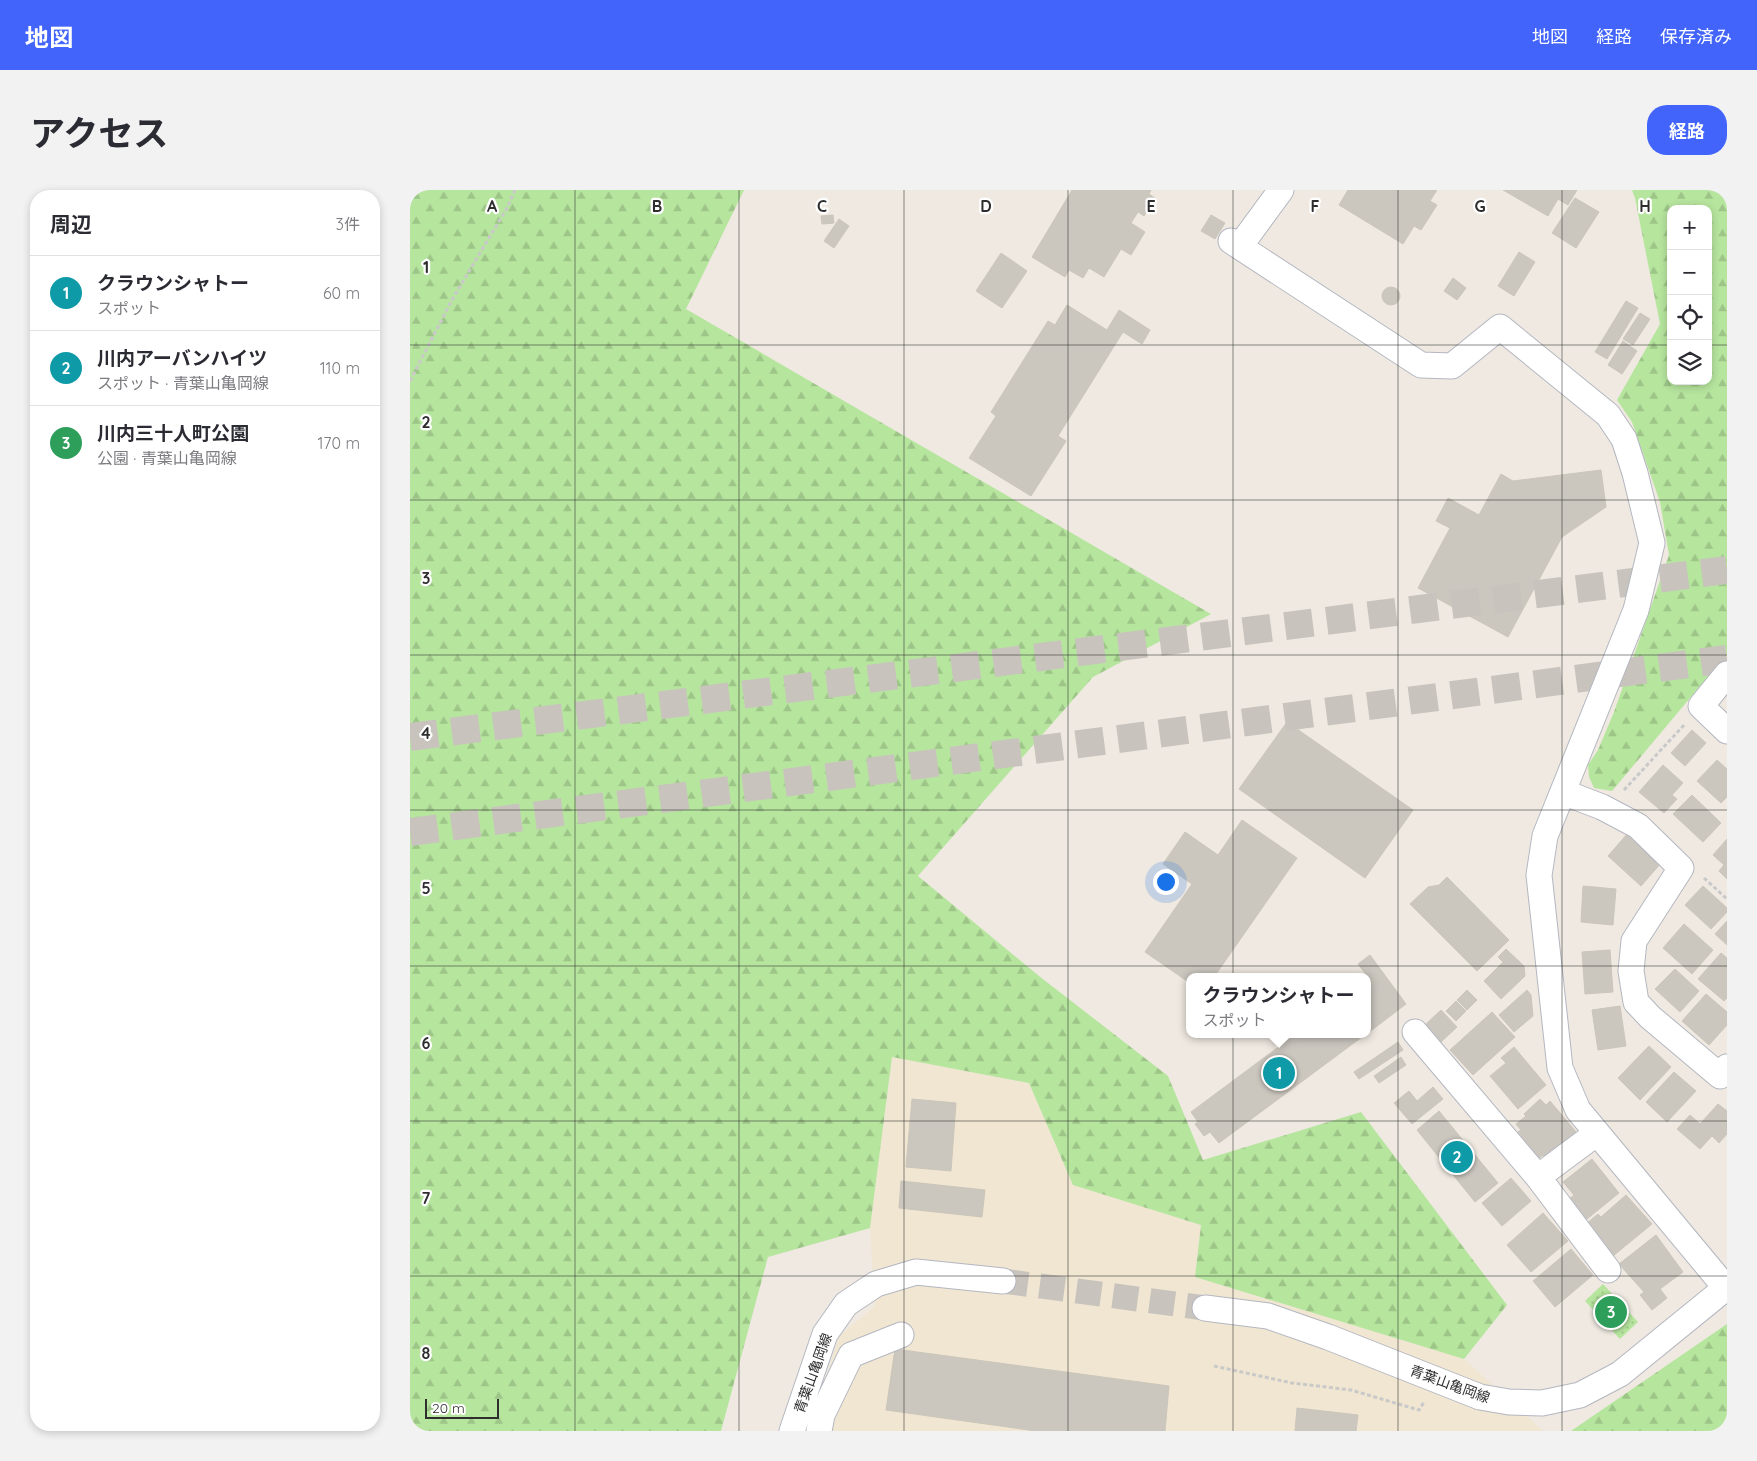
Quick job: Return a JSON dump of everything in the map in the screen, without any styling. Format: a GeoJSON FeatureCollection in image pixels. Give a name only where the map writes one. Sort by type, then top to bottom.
{"type":"FeatureCollection","features":[{"type":"Feature","properties":{"kind":"street"},"geometry":{"type":"LineString","coordinates":[[1281,190],[1236,243],[1421,365],[1452,366],[1500,327],[1608,415],[1624,439],[1652,543],[1636,610],[1545,836],[1539,875],[1560,1068],[1578,1110],[1727,1288]]}},
{"type":"Feature","properties":{"kind":"street"},"geometry":{"type":"LineString","coordinates":[[1727,674],[1701,706],[1727,731]]}},
{"type":"Feature","properties":{"kind":"street"},"geometry":{"type":"LineString","coordinates":[[1563,792],[1607,809],[1638,826],[1681,868],[1634,941],[1631,971],[1636,1002],[1650,1017],[1720,1076],[1727,1067]]}},
{"type":"Feature","properties":{"kind":"street"},"geometry":{"type":"LineString","coordinates":[[1415,1032],[1538,1177],[1608,1270]]}},
{"type":"Feature","properties":{"kind":"street"},"geometry":{"type":"LineString","coordinates":[[1538,1177],[1597,1133]]}},
{"type":"Feature","properties":{"kind":"street","name":"青葉山亀岡線"},"geometry":{"type":"LineString","coordinates":[[792,1431],[825,1334],[846,1304],[876,1284],[916,1272],[1003,1281]]}},
{"type":"Feature","properties":{"kind":"street","name":"青葉山亀岡線"},"geometry":{"type":"LineString","coordinates":[[1205,1308],[1268,1316],[1328,1337],[1480,1397],[1509,1402],[1542,1403],[1580,1395],[1620,1374],[1727,1288]]}},
{"type":"Feature","properties":{"kind":"street"},"geometry":{"type":"LineString","coordinates":[[819,1431],[822,1416],[851,1355],[902,1335]]}},
{"type":"Feature","properties":{"kind":"path"},"geometry":{"type":"LineString","coordinates":[[410,381],[453,298],[507,208],[515,190]]}},
{"type":"Feature","properties":{"kind":"path"},"geometry":{"type":"LineString","coordinates":[[1627,787],[1686,723]]}},
{"type":"Feature","properties":{"kind":"path"},"geometry":{"type":"LineString","coordinates":[[1681,868],[1696,872],[1727,899]]}},
{"type":"Feature","properties":{"kind":"path"},"geometry":{"type":"LineString","coordinates":[[1214,1366],[1292,1383],[1351,1390],[1419,1410],[1439,1381]]}},
{"type":"Feature","properties":{"kind":"shaded area"},"geometry":{"type":"Polygon","coordinates":[[[892,1057],[1029,1083],[1073,1185],[1201,1225],[1195,1277],[1464,1359],[1543,1431],[810,1431],[839,1336],[875,1306],[870,1228],[892,1057]]]}},
{"type":"Feature","properties":{"kind":"green space"},"geometry":{"type":"Polygon","coordinates":[[[410,190],[744,190],[686,309],[1211,614],[1093,677],[918,876],[1039,976],[1168,1076],[1203,1160],[1361,1112],[1507,1305],[1464,1359],[1195,1277],[1201,1225],[1073,1185],[1029,1083],[892,1057],[870,1228],[768,1257],[721,1431],[410,1431],[410,190]]]}},
{"type":"Feature","properties":{"kind":"green space"},"geometry":{"type":"Polygon","coordinates":[[[1632,190],[1727,190],[1727,654],[1612,791],[1594,788],[1589,777],[1588,765],[1598,750],[1614,712],[1669,555],[1660,502],[1632,422],[1617,400],[1660,324],[1632,190]]]}},
{"type":"Feature","properties":{"kind":"green space"},"geometry":{"type":"Polygon","coordinates":[[[1603,1284],[1638,1322],[1620,1339],[1585,1301],[1603,1284]]]}},
{"type":"Feature","properties":{"kind":"green space"},"geometry":{"type":"Polygon","coordinates":[[[1727,1324],[1727,1431],[1571,1431],[1727,1324]]]}},
{"type":"Feature","properties":{"kind":"building"},"geometry":{"type":"Polygon","coordinates":[[[1072,190],[1151,190],[1149,194],[1155,198],[1144,216],[1138,212],[1131,223],[1145,232],[1131,255],[1121,249],[1104,277],[1089,268],[1083,278],[1069,270],[1065,277],[1032,257],[1072,190]]]}},
{"type":"Feature","properties":{"kind":"building"},"geometry":{"type":"Polygon","coordinates":[[[1348,190],[1437,190],[1430,201],[1437,205],[1421,230],[1414,226],[1403,244],[1339,205],[1348,190]]]}},
{"type":"Feature","properties":{"kind":"building"},"geometry":{"type":"Polygon","coordinates":[[[1503,190],[1577,190],[1568,205],[1558,199],[1548,216],[1503,190]]]}},
{"type":"Feature","properties":{"kind":"building"},"geometry":{"type":"Polygon","coordinates":[[[1575,198],[1599,212],[1576,248],[1552,233],[1575,198]]]}},
{"type":"Feature","properties":{"kind":"building"},"geometry":{"type":"Polygon","coordinates":[[[833,215],[834,223],[822,224],[821,216],[833,215]]]}},
{"type":"Feature","properties":{"kind":"building"},"geometry":{"type":"Polygon","coordinates":[[[1211,215],[1225,223],[1215,239],[1201,231],[1211,215]]]}},
{"type":"Feature","properties":{"kind":"building"},"geometry":{"type":"Polygon","coordinates":[[[839,219],[849,226],[834,248],[824,241],[839,219]]]}},
{"type":"Feature","properties":{"kind":"building"},"geometry":{"type":"Polygon","coordinates":[[[1519,252],[1535,262],[1514,296],[1498,286],[1519,252]]]}},
{"type":"Feature","properties":{"kind":"building"},"geometry":{"type":"Polygon","coordinates":[[[1001,253],[1027,271],[1002,308],[976,291],[1001,253]]]}},
{"type":"Feature","properties":{"kind":"building"},"geometry":{"type":"Polygon","coordinates":[[[1453,278],[1466,288],[1457,300],[1444,291],[1453,278]]]}},
{"type":"Feature","properties":{"kind":"building"},"geometry":{"type":"Polygon","coordinates":[[[1391,287],[1397,290],[1400,296],[1397,302],[1391,305],[1385,302],[1382,296],[1385,290],[1391,287]]]}},
{"type":"Feature","properties":{"kind":"building"},"geometry":{"type":"Polygon","coordinates":[[[1626,301],[1638,308],[1607,359],[1595,352],[1626,301]]]}},
{"type":"Feature","properties":{"kind":"building"},"geometry":{"type":"Polygon","coordinates":[[[1067,305],[1107,330],[1119,310],[1150,330],[1142,344],[1123,332],[1058,436],[1066,441],[1031,496],[969,458],[996,416],[991,412],[1048,321],[1055,325],[1067,305]]]}},
{"type":"Feature","properties":{"kind":"building"},"geometry":{"type":"Polygon","coordinates":[[[1640,313],[1650,319],[1633,345],[1623,339],[1640,313]]]}},
{"type":"Feature","properties":{"kind":"building"},"geometry":{"type":"Polygon","coordinates":[[[1623,341],[1637,351],[1622,374],[1608,365],[1623,341]]]}},
{"type":"Feature","properties":{"kind":"building"},"geometry":{"type":"Polygon","coordinates":[[[1601,470],[1606,507],[1562,537],[1508,637],[1418,588],[1450,528],[1436,521],[1448,498],[1479,515],[1501,474],[1513,481],[1601,470]]]}},
{"type":"Feature","properties":{"kind":"building"},"geometry":{"type":"Polygon","coordinates":[[[1287,722],[1413,810],[1365,878],[1239,789],[1287,722]]]}},
{"type":"Feature","properties":{"kind":"building"},"geometry":{"type":"Polygon","coordinates":[[[1692,730],[1706,743],[1685,766],[1671,753],[1692,730]]]}},
{"type":"Feature","properties":{"kind":"building"},"geometry":{"type":"Polygon","coordinates":[[[1717,760],[1727,769],[1727,797],[1721,803],[1697,781],[1717,760]]]}},
{"type":"Feature","properties":{"kind":"building"},"geometry":{"type":"Polygon","coordinates":[[[1663,765],[1683,783],[1672,795],[1677,799],[1664,813],[1639,792],[1663,765]]]}},
{"type":"Feature","properties":{"kind":"building"},"geometry":{"type":"Polygon","coordinates":[[[1692,795],[1721,823],[1703,842],[1673,814],[1692,795]]]}},
{"type":"Feature","properties":{"kind":"building"},"geometry":{"type":"Polygon","coordinates":[[[1242,820],[1297,858],[1217,973],[1186,973],[1186,980],[1145,952],[1192,884],[1163,864],[1185,832],[1218,855],[1242,820]]]}},
{"type":"Feature","properties":{"kind":"building"},"geometry":{"type":"Polygon","coordinates":[[[1628,833],[1661,863],[1641,886],[1608,856],[1628,833]]]}},
{"type":"Feature","properties":{"kind":"building"},"geometry":{"type":"Polygon","coordinates":[[[1727,839],[1727,879],[1719,871],[1724,865],[1713,855],[1727,839]]]}},
{"type":"Feature","properties":{"kind":"building"},"geometry":{"type":"Polygon","coordinates":[[[1447,877],[1509,940],[1477,971],[1410,904],[1428,887],[1439,885],[1447,877]]]}},
{"type":"Feature","properties":{"kind":"building"},"geometry":{"type":"Polygon","coordinates":[[[1583,886],[1616,889],[1613,925],[1581,922],[1583,886]]]}},
{"type":"Feature","properties":{"kind":"building"},"geometry":{"type":"Polygon","coordinates":[[[1703,886],[1727,908],[1727,912],[1711,929],[1685,905],[1703,886]]]}},
{"type":"Feature","properties":{"kind":"building"},"geometry":{"type":"Polygon","coordinates":[[[1727,921],[1727,945],[1715,934],[1727,921]]]}},
{"type":"Feature","properties":{"kind":"building"},"geometry":{"type":"Polygon","coordinates":[[[1684,924],[1713,950],[1692,974],[1663,948],[1684,924]]]}},
{"type":"Feature","properties":{"kind":"building"},"geometry":{"type":"Polygon","coordinates":[[[1506,949],[1524,966],[1525,976],[1501,999],[1484,981],[1503,962],[1498,957],[1506,949]]]}},
{"type":"Feature","properties":{"kind":"building"},"geometry":{"type":"Polygon","coordinates":[[[1610,950],[1613,992],[1585,994],[1582,952],[1610,950]]]}},
{"type":"Feature","properties":{"kind":"building"},"geometry":{"type":"Polygon","coordinates":[[[1721,953],[1727,958],[1727,998],[1724,1001],[1698,979],[1721,953]]]}},
{"type":"Feature","properties":{"kind":"building"},"geometry":{"type":"Polygon","coordinates":[[[1370,955],[1406,1004],[1371,1031],[1371,973],[1365,973],[1358,964],[1370,955]]]}},
{"type":"Feature","properties":{"kind":"building"},"geometry":{"type":"Polygon","coordinates":[[[1675,969],[1699,991],[1680,1012],[1655,989],[1675,969]]]}},
{"type":"Feature","properties":{"kind":"building"},"geometry":{"type":"Polygon","coordinates":[[[1467,990],[1477,1000],[1467,1010],[1457,1000],[1467,990]]]}},
{"type":"Feature","properties":{"kind":"building"},"geometry":{"type":"Polygon","coordinates":[[[1527,990],[1531,995],[1533,1016],[1514,1032],[1499,1015],[1527,990]]]}},
{"type":"Feature","properties":{"kind":"building"},"geometry":{"type":"Polygon","coordinates":[[[1706,994],[1727,1012],[1727,1025],[1709,1045],[1682,1021],[1706,994]]]}},
{"type":"Feature","properties":{"kind":"building"},"geometry":{"type":"Polygon","coordinates":[[[1456,1001],[1466,1011],[1456,1021],[1446,1011],[1456,1001]]]}},
{"type":"Feature","properties":{"kind":"building"},"geometry":{"type":"Polygon","coordinates":[[[1620,1006],[1626,1046],[1598,1050],[1592,1010],[1620,1006]]]}},
{"type":"Feature","properties":{"kind":"building"},"geometry":{"type":"Polygon","coordinates":[[[1441,1010],[1457,1027],[1441,1042],[1425,1025],[1441,1010]]]}},
{"type":"Feature","properties":{"kind":"building"},"geometry":{"type":"Polygon","coordinates":[[[1492,1012],[1515,1037],[1473,1075],[1450,1050],[1492,1012]]]}},
{"type":"Feature","properties":{"kind":"building"},"geometry":{"type":"Polygon","coordinates":[[[1291,1038],[1361,1038],[1219,1143],[1210,1132],[1204,1136],[1195,1124],[1198,1122],[1191,1112],[1291,1038]]]}},
{"type":"Feature","properties":{"kind":"building"},"geometry":{"type":"Polygon","coordinates":[[[1398,1042],[1403,1050],[1359,1079],[1354,1072],[1398,1042]]]}},
{"type":"Feature","properties":{"kind":"building"},"geometry":{"type":"Polygon","coordinates":[[[1649,1046],[1671,1067],[1640,1100],[1618,1078],[1649,1046]]]}},
{"type":"Feature","properties":{"kind":"building"},"geometry":{"type":"Polygon","coordinates":[[[1514,1047],[1546,1085],[1518,1109],[1490,1076],[1506,1063],[1501,1058],[1514,1047]]]}},
{"type":"Feature","properties":{"kind":"building"},"geometry":{"type":"Polygon","coordinates":[[[1401,1057],[1406,1065],[1379,1083],[1374,1076],[1401,1057]]]}},
{"type":"Feature","properties":{"kind":"building"},"geometry":{"type":"Polygon","coordinates":[[[1674,1072],[1696,1091],[1667,1122],[1646,1102],[1674,1072]]]}},
{"type":"Feature","properties":{"kind":"building"},"geometry":{"type":"Polygon","coordinates":[[[1433,1087],[1443,1099],[1412,1124],[1394,1103],[1409,1091],[1417,1101],[1433,1087]]]}},
{"type":"Feature","properties":{"kind":"building"},"geometry":{"type":"Polygon","coordinates":[[[912,1099],[956,1103],[951,1171],[906,1167],[912,1099]]]}},
{"type":"Feature","properties":{"kind":"building"},"geometry":{"type":"Polygon","coordinates":[[[1540,1099],[1546,1105],[1550,1101],[1577,1133],[1549,1162],[1543,1155],[1539,1158],[1518,1132],[1521,1130],[1516,1124],[1526,1116],[1524,1114],[1540,1099]]]}},
{"type":"Feature","properties":{"kind":"building"},"geometry":{"type":"Polygon","coordinates":[[[1718,1104],[1727,1111],[1727,1134],[1719,1143],[1712,1136],[1700,1149],[1677,1129],[1690,1115],[1700,1124],[1718,1104]]]}},
{"type":"Feature","properties":{"kind":"building"},"geometry":{"type":"Polygon","coordinates":[[[1439,1111],[1498,1183],[1475,1202],[1417,1130],[1439,1111]]]}},
{"type":"Feature","properties":{"kind":"building"},"geometry":{"type":"Polygon","coordinates":[[[1592,1159],[1619,1193],[1582,1223],[1568,1200],[1574,1195],[1563,1182],[1592,1159]]]}},
{"type":"Feature","properties":{"kind":"building"},"geometry":{"type":"Polygon","coordinates":[[[1511,1178],[1531,1201],[1502,1226],[1482,1203],[1511,1178]]]}},
{"type":"Feature","properties":{"kind":"building"},"geometry":{"type":"Polygon","coordinates":[[[901,1181],[985,1190],[982,1217],[899,1208],[901,1181]]]}},
{"type":"Feature","properties":{"kind":"building"},"geometry":{"type":"Polygon","coordinates":[[[1626,1195],[1652,1224],[1613,1256],[1586,1224],[1598,1214],[1601,1217],[1626,1195]]]}},
{"type":"Feature","properties":{"kind":"building"},"geometry":{"type":"Polygon","coordinates":[[[1543,1213],[1568,1241],[1531,1272],[1507,1245],[1543,1213]]]}},
{"type":"Feature","properties":{"kind":"building"},"geometry":{"type":"Polygon","coordinates":[[[1656,1235],[1683,1272],[1660,1289],[1667,1298],[1652,1310],[1640,1295],[1644,1292],[1619,1264],[1656,1235]]]}},
{"type":"Feature","properties":{"kind":"building"},"geometry":{"type":"Polygon","coordinates":[[[1571,1249],[1593,1275],[1555,1307],[1533,1281],[1571,1249]]]}},
{"type":"Feature","properties":{"kind":"building"},"geometry":{"type":"Polygon","coordinates":[[[895,1349],[1169,1386],[1165,1431],[1036,1431],[886,1410],[895,1349]]]}},
{"type":"Feature","properties":{"kind":"building"},"geometry":{"type":"Polygon","coordinates":[[[1297,1408],[1358,1415],[1356,1431],[1295,1431],[1297,1408]]]}},
{"type":"Feature","properties":{"kind":"tunnel"},"geometry":{"type":"LineString","coordinates":[[410,737],[1727,570]]}},
{"type":"Feature","properties":{"kind":"tunnel"},"geometry":{"type":"LineString","coordinates":[[410,832],[1727,659]]}},
{"type":"Feature","properties":{"kind":"tunnel"},"geometry":{"type":"LineString","coordinates":[[1003,1281],[1205,1308]]}},
{"type":"Feature","properties":{"kind":"place","name":"クラウンシャトー"},"geometry":{"type":"Point","coordinates":[1279,1073]}},
{"type":"Feature","properties":{"kind":"place","name":"川内アーバンハイツ"},"geometry":{"type":"Point","coordinates":[1457,1157]}},
{"type":"Feature","properties":{"kind":"place","name":"川内三十人町公園"},"geometry":{"type":"Point","coordinates":[1611,1312]}}]}
